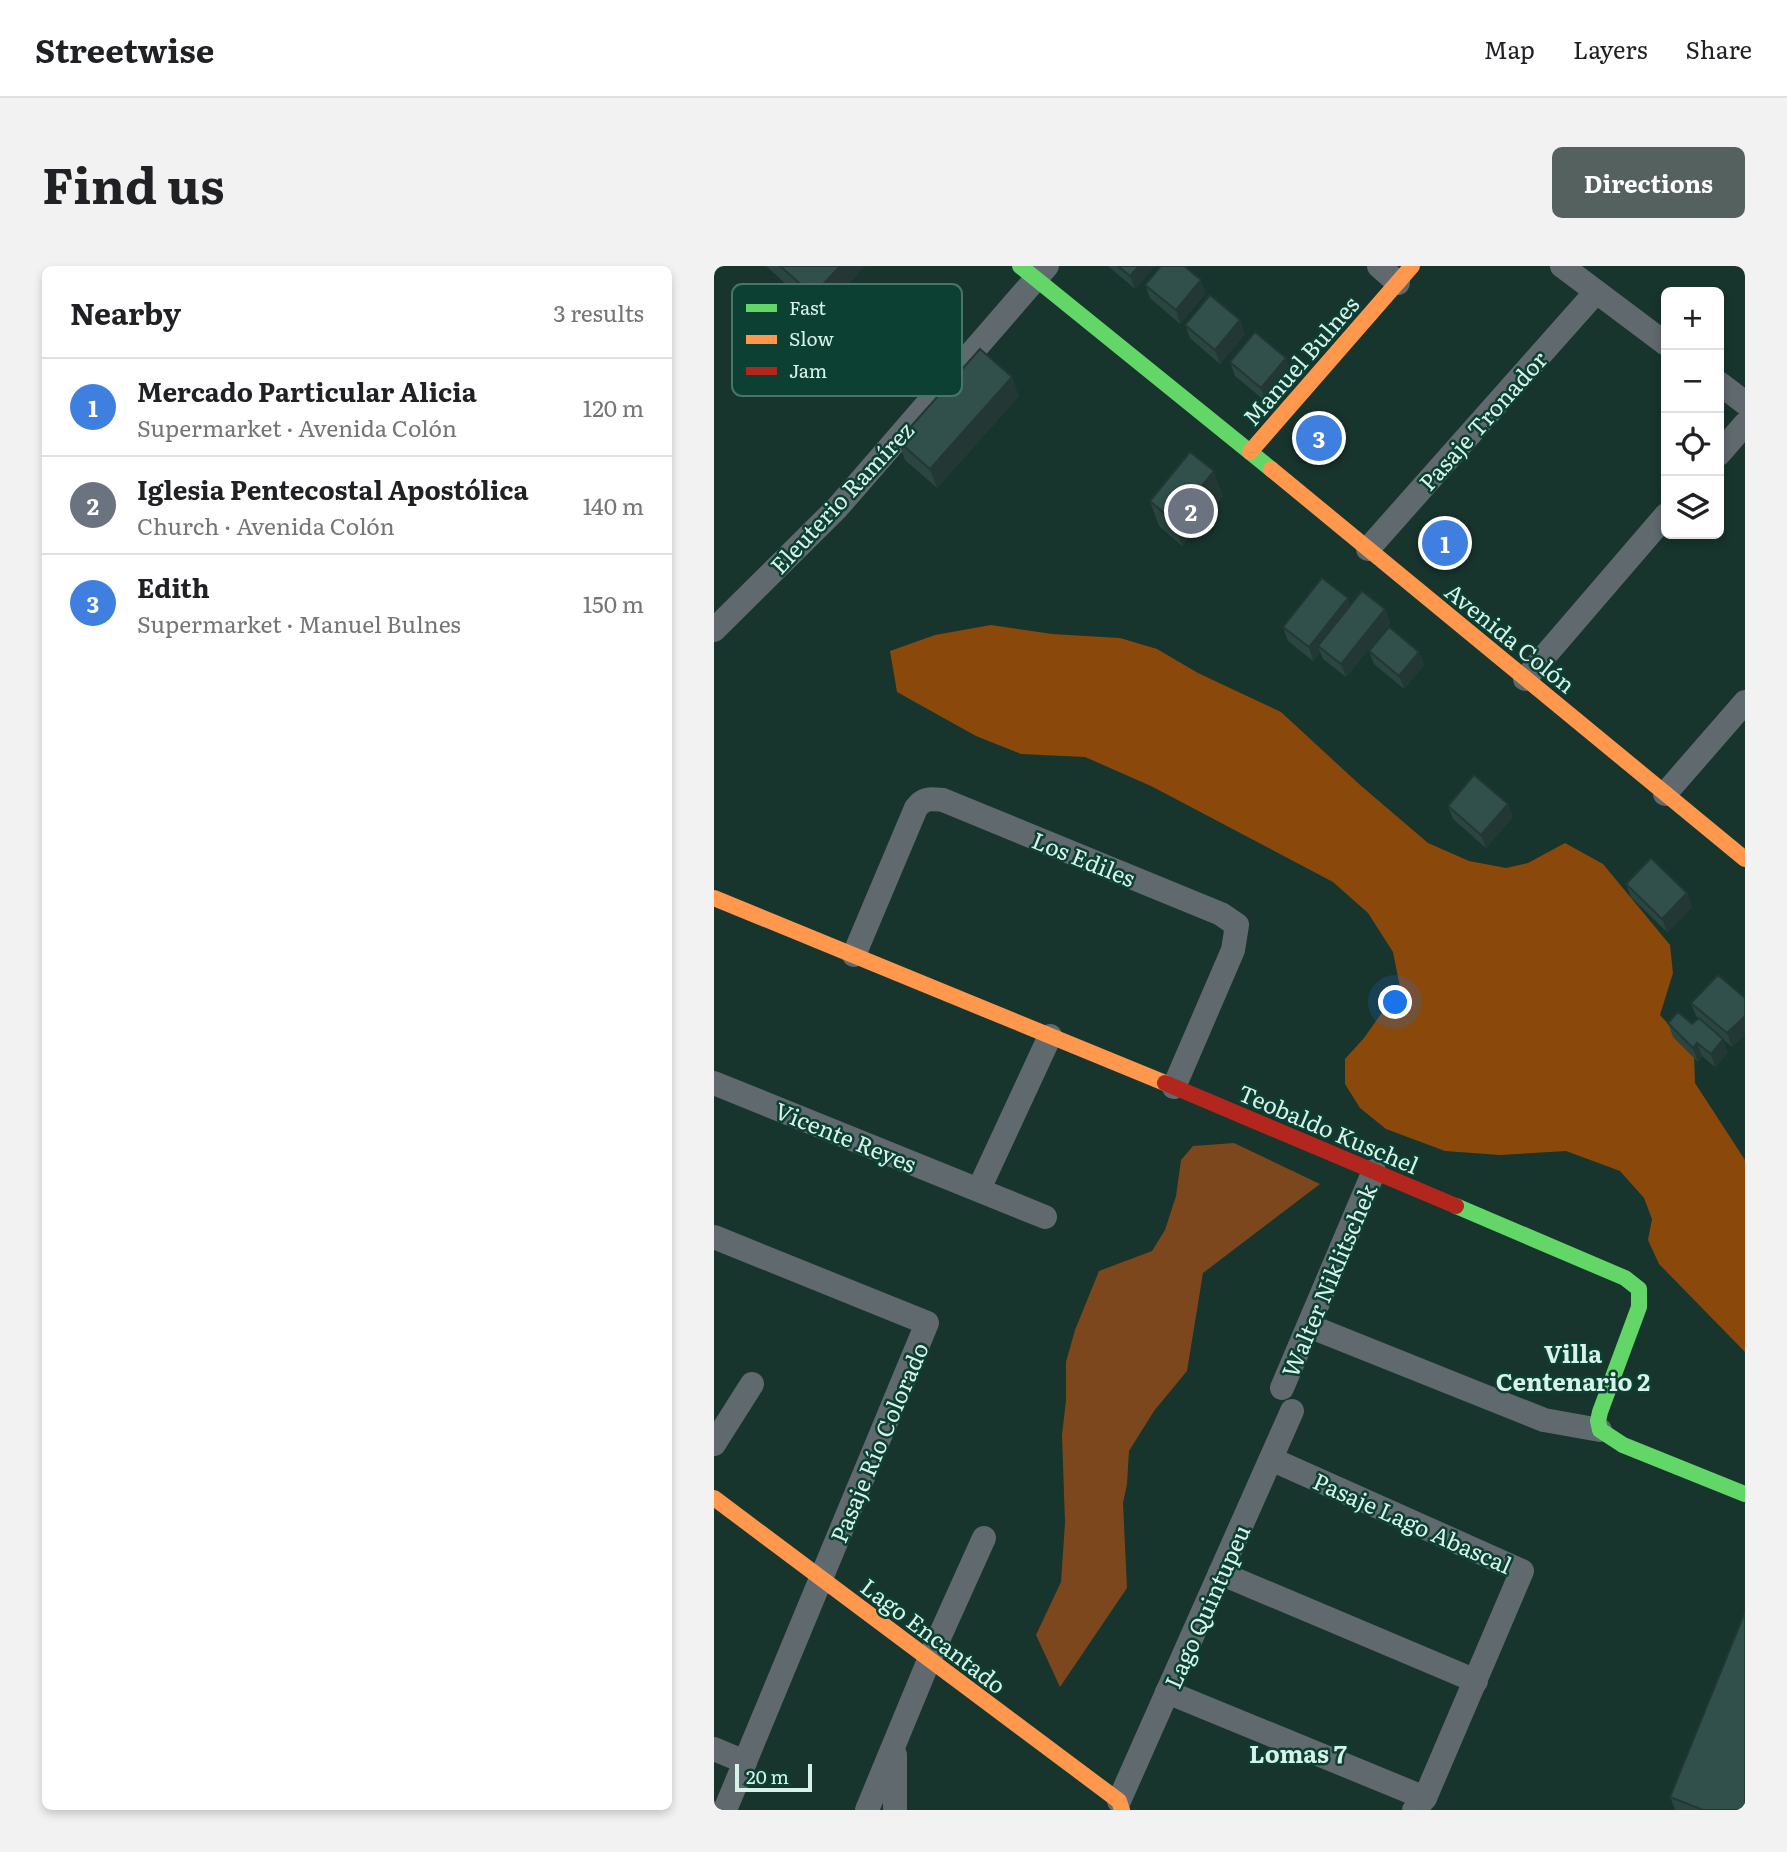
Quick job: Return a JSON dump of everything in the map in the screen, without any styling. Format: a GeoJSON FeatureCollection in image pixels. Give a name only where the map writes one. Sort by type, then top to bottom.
{"type":"FeatureCollection","features":[{"type":"Feature","properties":{"kind":"street"},"geometry":{"type":"LineString","coordinates":[[1379,266],[1405,274]]}},
{"type":"Feature","properties":{"kind":"street"},"geometry":{"type":"LineString","coordinates":[[1562,266],[1661,340]]}},
{"type":"Feature","properties":{"kind":"street","name":"Avenida Colón"},"geometry":{"type":"LineString","coordinates":[[1034,270],[1367,549],[1745,859]]}},
{"type":"Feature","properties":{"kind":"street","name":"Eleuterio Ramírez"},"geometry":{"type":"LineString","coordinates":[[962,357],[1034,270]]}},
{"type":"Feature","properties":{"kind":"street","name":"Manuel Bulnes"},"geometry":{"type":"LineString","coordinates":[[1250,452],[1405,274]]}},
{"type":"Feature","properties":{"kind":"street","name":"Pasaje Tronador"},"geometry":{"type":"LineString","coordinates":[[1367,549],[1596,292]]}},
{"type":"Feature","properties":{"kind":"street"},"geometry":{"type":"LineString","coordinates":[[1724,387],[1745,403]]}},
{"type":"Feature","properties":{"kind":"street","name":"Eleuterio Ramírez"},"geometry":{"type":"LineString","coordinates":[[714,630],[837,508],[930,396]]}},
{"type":"Feature","properties":{"kind":"street"},"geometry":{"type":"LineString","coordinates":[[1724,448],[1745,424]]}},
{"type":"Feature","properties":{"kind":"street"},"geometry":{"type":"LineString","coordinates":[[1525,679],[1661,521]]}},
{"type":"Feature","properties":{"kind":"street"},"geometry":{"type":"LineString","coordinates":[[1665,794],[1745,702]]}},
{"type":"Feature","properties":{"kind":"street","name":"Los Ediles"},"geometry":{"type":"LineString","coordinates":[[854,955],[916,808],[924,800],[943,800],[1221,914],[1237,925],[1233,950],[1174,1087]]}},
{"type":"Feature","properties":{"kind":"street","name":"Teobaldo Kuschel"},"geometry":{"type":"LineString","coordinates":[[714,898],[1174,1087],[1625,1278],[1639,1289],[1639,1307],[1600,1412],[1600,1430]]}},
{"type":"Feature","properties":{"kind":"street"},"geometry":{"type":"LineString","coordinates":[[979,1189],[1050,1036]]}},
{"type":"Feature","properties":{"kind":"street","name":"Vicente Reyes"},"geometry":{"type":"LineString","coordinates":[[714,1083],[1045,1217]]}},
{"type":"Feature","properties":{"kind":"street","name":"Walter Niklitschek"},"geometry":{"type":"LineString","coordinates":[[1282,1388],[1374,1171]]}},
{"type":"Feature","properties":{"kind":"street","name":"Pasaje Río Colorado"},"geometry":{"type":"LineString","coordinates":[[714,1237],[927,1323],[821,1579]]}},
{"type":"Feature","properties":{"kind":"street"},"geometry":{"type":"LineString","coordinates":[[1309,1326],[1544,1420],[1600,1430],[1623,1445],[1745,1494]]}},
{"type":"Feature","properties":{"kind":"street"},"geometry":{"type":"LineString","coordinates":[[714,1444],[752,1384]]}},
{"type":"Feature","properties":{"kind":"street","name":"Lago Quintupeu"},"geometry":{"type":"LineString","coordinates":[[1120,1805],[1167,1692],[1292,1411]]}},
{"type":"Feature","properties":{"kind":"street","name":"Pasaje Lago Abascal"},"geometry":{"type":"LineString","coordinates":[[1271,1459],[1522,1570],[1476,1681]]}},
{"type":"Feature","properties":{"kind":"street","name":"Lago Encantado"},"geometry":{"type":"LineString","coordinates":[[714,1498],[1120,1805]]}},
{"type":"Feature","properties":{"kind":"street"},"geometry":{"type":"LineString","coordinates":[[867,1810],[929,1660],[984,1538]]}},
{"type":"Feature","properties":{"kind":"street"},"geometry":{"type":"LineString","coordinates":[[1167,1692],[1420,1804],[1476,1681],[1220,1573]]}},
{"type":"Feature","properties":{"kind":"street"},"geometry":{"type":"LineString","coordinates":[[725,1810],[821,1579]]}},
{"type":"Feature","properties":{"kind":"street"},"geometry":{"type":"LineString","coordinates":[[895,1744],[895,1810]]}},
{"type":"Feature","properties":{"kind":"street"},"geometry":{"type":"LineString","coordinates":[[714,1749],[745,1762]]}},
{"type":"Feature","properties":{"kind":"shaded area"},"geometry":{"type":"Polygon","coordinates":[[[991,625],[1052,634],[1120,638],[1157,649],[1198,673],[1281,712],[1428,843],[1469,861],[1506,868],[1528,863],[1565,843],[1603,864],[1670,945],[1673,973],[1660,1015],[1694,1052],[1695,1083],[1745,1160],[1745,1352],[1659,1264],[1648,1240],[1652,1219],[1644,1198],[1620,1171],[1566,1151],[1500,1155],[1445,1151],[1386,1129],[1360,1108],[1345,1084],[1345,1059],[1364,1038],[1400,987],[1393,952],[1368,913],[1333,882],[1151,786],[1085,757],[1021,754],[976,736],[897,692],[890,651],[935,635],[991,625]]]}},
{"type":"Feature","properties":{"kind":"shaded area"},"geometry":{"type":"Polygon","coordinates":[[[1234,1143],[1320,1184],[1203,1273],[1187,1371],[1154,1411],[1129,1451],[1123,1503],[1127,1588],[1060,1687],[1036,1635],[1061,1582],[1065,1523],[1062,1435],[1066,1362],[1075,1330],[1099,1271],[1152,1251],[1165,1230],[1176,1196],[1181,1160],[1193,1146],[1234,1143]]]}},
{"type":"Feature","properties":{"kind":"building"},"geometry":{"type":"Polygon","coordinates":[[[780,266],[840,266],[823,284],[800,284],[780,266]]]}},
{"type":"Feature","properties":{"kind":"building"},"geometry":{"type":"Polygon","coordinates":[[[1118,266],[1139,266],[1130,276],[1118,266]]]}},
{"type":"Feature","properties":{"kind":"building"},"geometry":{"type":"Polygon","coordinates":[[[1161,266],[1184,266],[1201,280],[1176,310],[1145,285],[1161,266]]]}},
{"type":"Feature","properties":{"kind":"building"},"geometry":{"type":"Polygon","coordinates":[[[1210,295],[1240,320],[1215,350],[1185,325],[1210,295]]]}},
{"type":"Feature","properties":{"kind":"building"},"geometry":{"type":"Polygon","coordinates":[[[1255,332],[1286,358],[1261,388],[1230,362],[1255,332]]]}},
{"type":"Feature","properties":{"kind":"building"},"geometry":{"type":"Polygon","coordinates":[[[980,349],[1012,377],[930,469],[898,441],[938,396],[962,396],[962,369],[980,349]]]}},
{"type":"Feature","properties":{"kind":"building"},"geometry":{"type":"Polygon","coordinates":[[[1190,452],[1214,471],[1173,521],[1150,501],[1190,452]]]}},
{"type":"Feature","properties":{"kind":"building"},"geometry":{"type":"Polygon","coordinates":[[[1322,578],[1348,598],[1309,647],[1283,627],[1322,578]]]}},
{"type":"Feature","properties":{"kind":"building"},"geometry":{"type":"Polygon","coordinates":[[[1362,591],[1385,609],[1341,664],[1318,646],[1362,591]]]}},
{"type":"Feature","properties":{"kind":"building"},"geometry":{"type":"Polygon","coordinates":[[[1389,627],[1419,652],[1399,676],[1369,651],[1389,627]]]}},
{"type":"Feature","properties":{"kind":"building"},"geometry":{"type":"Polygon","coordinates":[[[1474,775],[1508,804],[1481,835],[1448,806],[1474,775]]]}},
{"type":"Feature","properties":{"kind":"building"},"geometry":{"type":"Polygon","coordinates":[[[1651,858],[1687,893],[1662,919],[1626,884],[1651,858]]]}},
{"type":"Feature","properties":{"kind":"building"},"geometry":{"type":"Polygon","coordinates":[[[1718,975],[1745,998],[1745,1016],[1727,1033],[1691,1003],[1718,975]]]}},
{"type":"Feature","properties":{"kind":"building"},"geometry":{"type":"Polygon","coordinates":[[[1678,1012],[1692,1024],[1699,1018],[1723,1039],[1711,1054],[1697,1043],[1693,1048],[1668,1023],[1678,1012]]]}},
{"type":"Feature","properties":{"kind":"building"},"geometry":{"type":"Polygon","coordinates":[[[1745,1612],[1745,1810],[1703,1810],[1670,1797],[1745,1612]]]}},
{"type":"Feature","properties":{"kind":"traffic: fast"},"geometry":{"type":"LineString","coordinates":[[1020,266],[1271,469]]}},
{"type":"Feature","properties":{"kind":"traffic: fast"},"geometry":{"type":"LineString","coordinates":[[1456,1206],[1625,1278],[1639,1289],[1639,1307],[1600,1412],[1600,1430],[1623,1445],[1745,1494]]}},
{"type":"Feature","properties":{"kind":"traffic: slow"},"geometry":{"type":"LineString","coordinates":[[1250,452],[1412,266]]}},
{"type":"Feature","properties":{"kind":"traffic: slow"},"geometry":{"type":"LineString","coordinates":[[1271,469],[1745,859]]}},
{"type":"Feature","properties":{"kind":"traffic: slow"},"geometry":{"type":"LineString","coordinates":[[714,898],[1165,1083]]}},
{"type":"Feature","properties":{"kind":"traffic: slow"},"geometry":{"type":"LineString","coordinates":[[714,1498],[1119,1801],[1122,1810]]}},
{"type":"Feature","properties":{"kind":"traffic: jam"},"geometry":{"type":"LineString","coordinates":[[1165,1083],[1456,1206]]}},
{"type":"Feature","properties":{"kind":"place","name":"Edith"},"geometry":{"type":"Point","coordinates":[1319,438]}},
{"type":"Feature","properties":{"kind":"place","name":"Iglesia Pentecostal Apostólica"},"geometry":{"type":"Point","coordinates":[1191,511]}},
{"type":"Feature","properties":{"kind":"place","name":"Mercado Particular Alicia"},"geometry":{"type":"Point","coordinates":[1445,543]}},
{"type":"Feature","properties":{"kind":"district","name":"Villa Centenario 2"},"geometry":{"type":"Point","coordinates":[1573,1366]}},
{"type":"Feature","properties":{"kind":"district","name":"Lomas 7"},"geometry":{"type":"Point","coordinates":[1298,1752]}}]}
